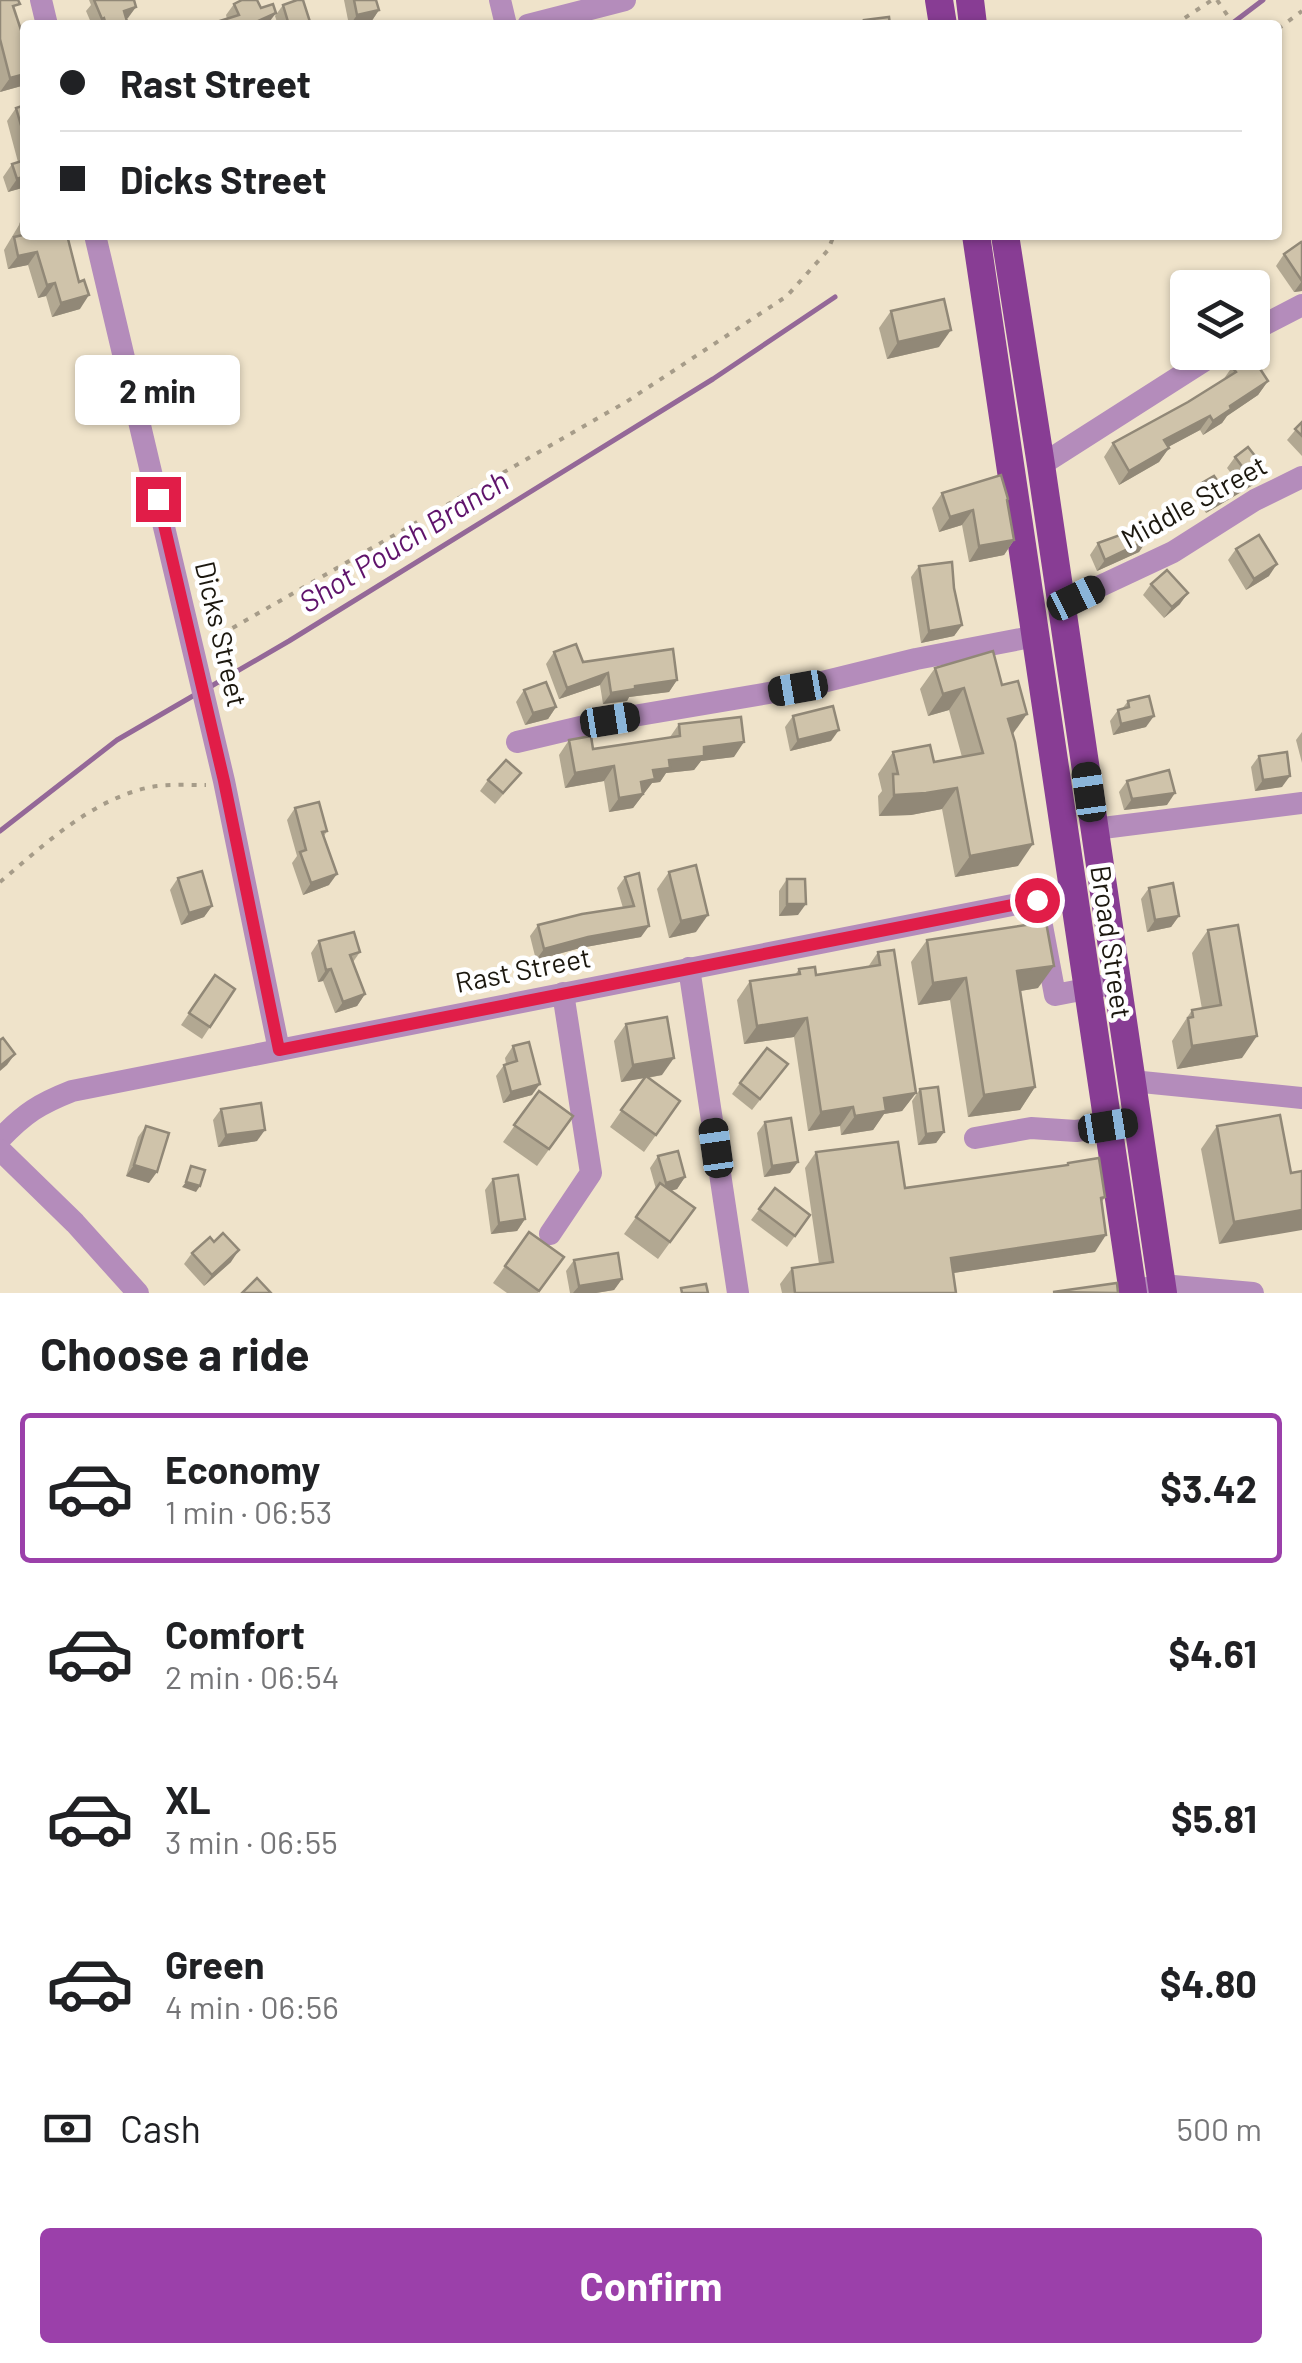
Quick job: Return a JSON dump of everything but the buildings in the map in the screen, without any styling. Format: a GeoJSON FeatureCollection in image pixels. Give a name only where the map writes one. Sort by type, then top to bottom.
{"type":"FeatureCollection","features":[{"type":"Feature","properties":{"kind":"main road","name":"Broad Street"},"geometry":{"type":"LineString","coordinates":[[977,240],[1133,1292]]}},
{"type":"Feature","properties":{"kind":"main road","name":"Broad Street"},"geometry":{"type":"LineString","coordinates":[[1006,240],[1163,1289]]}},
{"type":"Feature","properties":{"kind":"street"},"geometry":{"type":"LineString","coordinates":[[547,20],[625,0]]}},
{"type":"Feature","properties":{"kind":"street","name":"Dicks Street"},"geometry":{"type":"LineString","coordinates":[[96,240],[196,658],[279,1050]]}},
{"type":"Feature","properties":{"kind":"street"},"geometry":{"type":"LineString","coordinates":[[1270,322],[1302,305]]}},
{"type":"Feature","properties":{"kind":"street"},"geometry":{"type":"LineString","coordinates":[[1041,464],[1190,370]]}},
{"type":"Feature","properties":{"kind":"street","name":"Middle Street"},"geometry":{"type":"LineString","coordinates":[[1062,604],[1172,552],[1255,500],[1302,477]]}},
{"type":"Feature","properties":{"kind":"street"},"geometry":{"type":"LineString","coordinates":[[517,742],[610,720],[798,688],[916,658],[1036,636]]}},
{"type":"Feature","properties":{"kind":"street"},"geometry":{"type":"LineString","coordinates":[[1094,829],[1302,804]]}},
{"type":"Feature","properties":{"kind":"street","name":"Rast Street"},"geometry":{"type":"LineString","coordinates":[[0,1139],[24,1114],[72,1090],[1073,893]]}},
{"type":"Feature","properties":{"kind":"street"},"geometry":{"type":"LineString","coordinates":[[1037,900],[1055,995],[1117,983]]}},
{"type":"Feature","properties":{"kind":"street"},"geometry":{"type":"LineString","coordinates":[[689,968],[738,1293]]}},
{"type":"Feature","properties":{"kind":"street"},"geometry":{"type":"LineString","coordinates":[[550,1234],[592,1173],[563,993]]}},
{"type":"Feature","properties":{"kind":"street"},"geometry":{"type":"LineString","coordinates":[[1132,1081],[1302,1098]]}},
{"type":"Feature","properties":{"kind":"street"},"geometry":{"type":"LineString","coordinates":[[975,1138],[1031,1128],[1076,1131],[1138,1122]]}},
{"type":"Feature","properties":{"kind":"street"},"geometry":{"type":"LineString","coordinates":[[0,1150],[75,1223],[138,1293]]}},
{"type":"Feature","properties":{"kind":"street"},"geometry":{"type":"LineString","coordinates":[[1133,1292],[1163,1289],[1253,1293]]}},
{"type":"Feature","properties":{"kind":"path"},"geometry":{"type":"LineString","coordinates":[[1182,20],[1214,0],[1230,20]]}},
{"type":"Feature","properties":{"kind":"path"},"geometry":{"type":"LineString","coordinates":[[196,658],[642,392],[788,296],[828,250],[832,240]]}},
{"type":"Feature","properties":{"kind":"path"},"geometry":{"type":"LineString","coordinates":[[0,882],[62,830],[115,798],[153,786],[209,785]]}},
{"type":"Feature","properties":{"kind":"waterway","name":"Shot Pouch Branch"},"geometry":{"type":"LineString","coordinates":[[1237,20],[1263,0]]}},
{"type":"Feature","properties":{"kind":"waterway","name":"Shot Pouch Branch"},"geometry":{"type":"LineString","coordinates":[[208,688],[713,379],[835,297]]}},
{"type":"Feature","properties":{"kind":"waterway","name":"Shot Pouch Branch"},"geometry":{"type":"LineString","coordinates":[[0,831],[117,740],[198,693]]}},
{"type":"Feature","properties":{"kind":"route"},"geometry":{"type":"LineString","coordinates":[[158,499],[224,781],[279,1050],[1037,900]]}}]}
